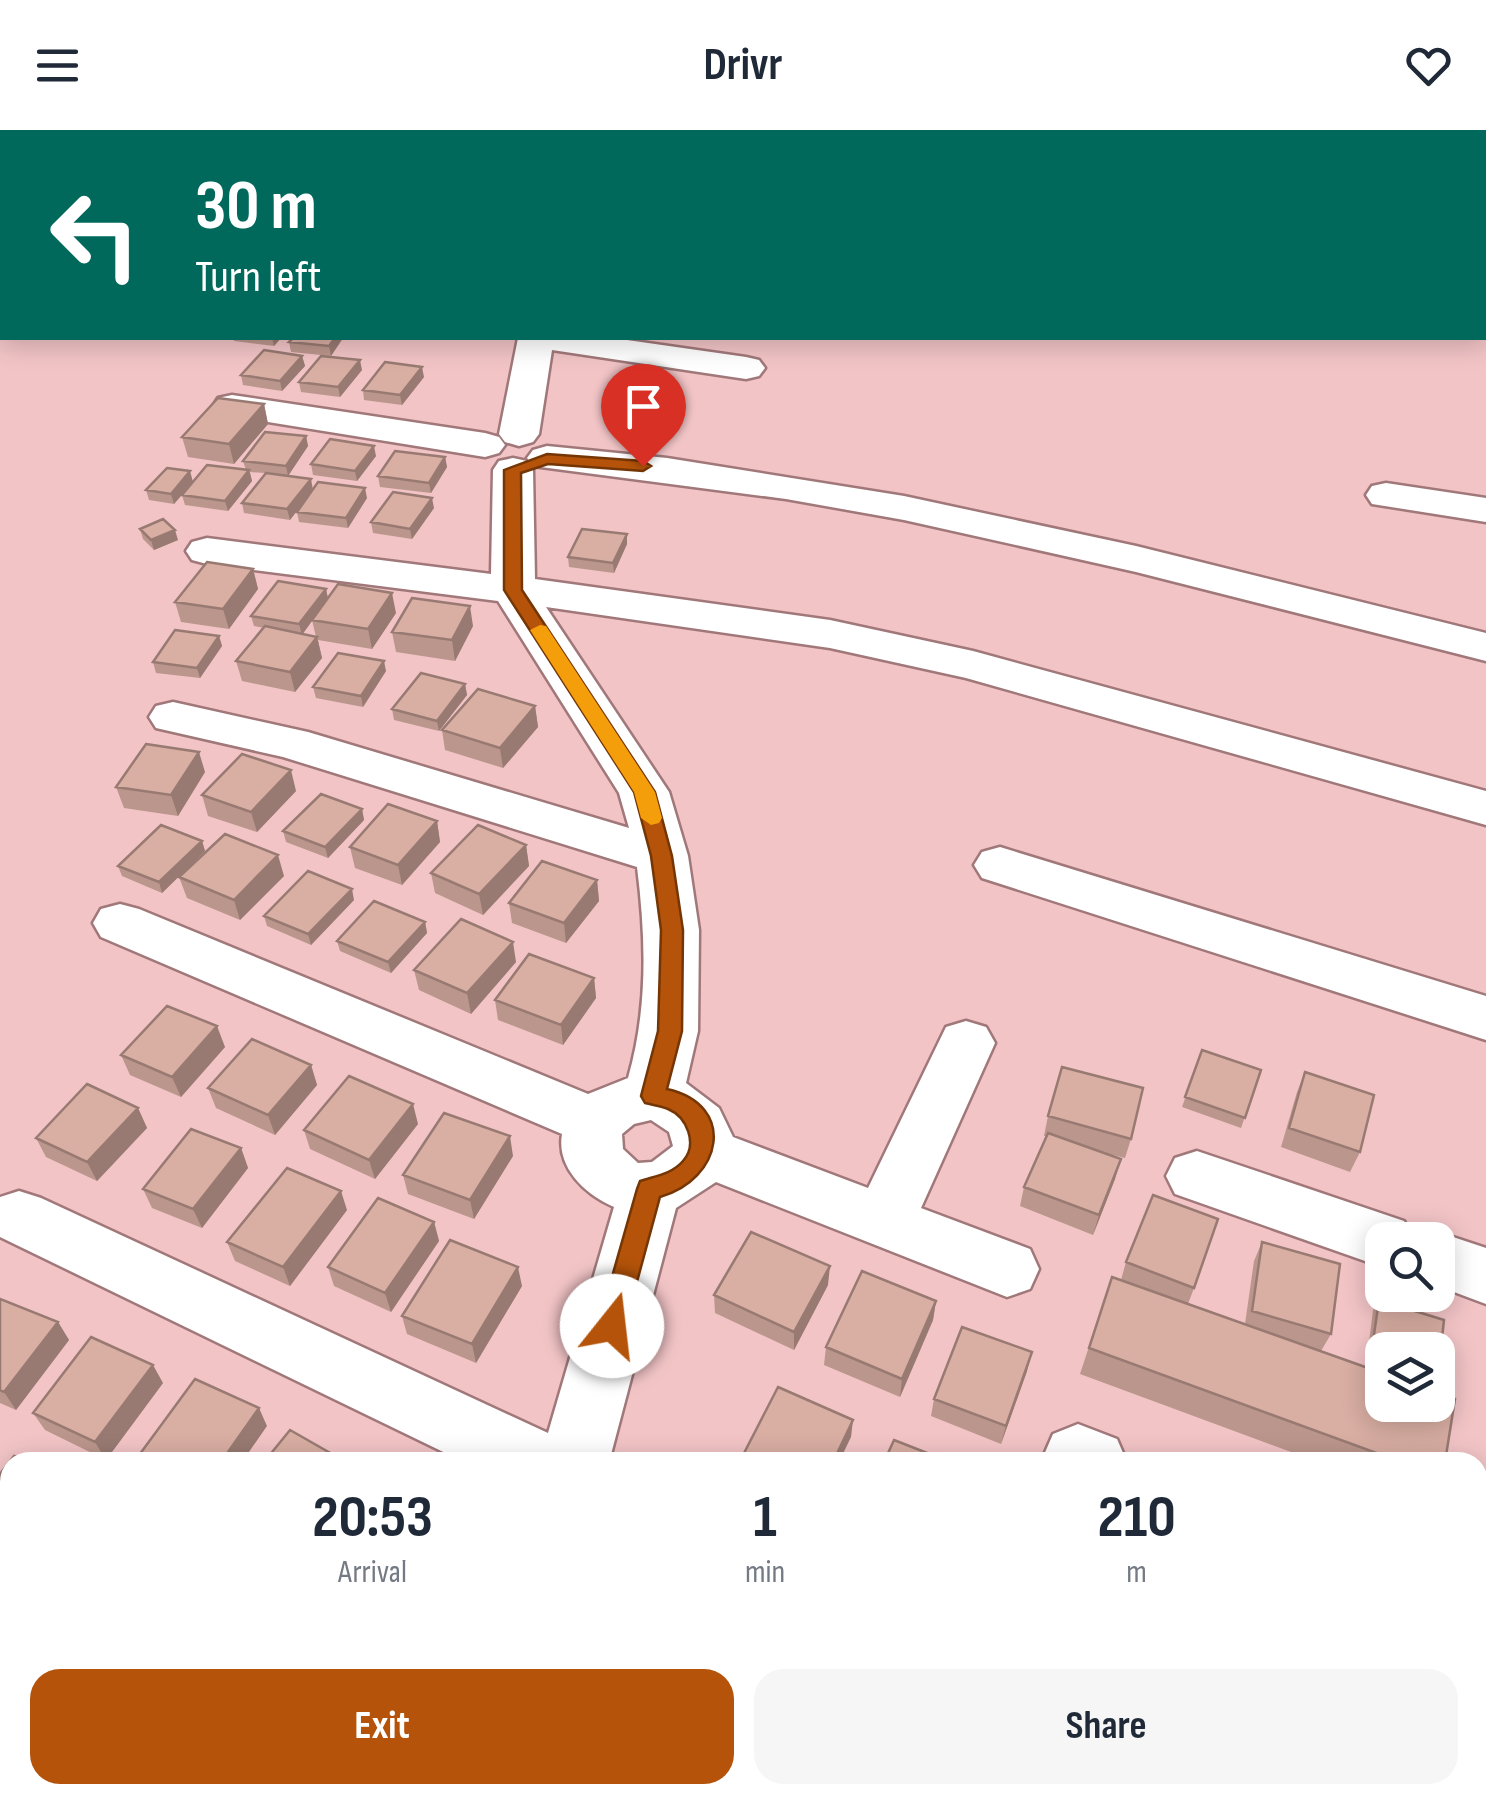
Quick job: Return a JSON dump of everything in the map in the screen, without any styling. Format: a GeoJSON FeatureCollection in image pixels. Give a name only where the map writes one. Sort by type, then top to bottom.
{"type":"FeatureCollection","features":[{"type":"Feature","properties":{"kind":"street"},"geometry":{"type":"LineString","coordinates":[[539,340],[516,452],[513,590],[644,792],[662,856],[672,930],[670,1031],[653,1096]]}},
{"type":"Feature","properties":{"kind":"street"},"geometry":{"type":"LineString","coordinates":[[553,340],[746,368]]}},
{"type":"Feature","properties":{"kind":"street"},"geometry":{"type":"LineString","coordinates":[[232,406],[516,452],[643,466],[902,505],[990,523],[1486,647]]}},
{"type":"Feature","properties":{"kind":"street"},"geometry":{"type":"LineString","coordinates":[[1386,494],[1486,510]]}},
{"type":"Feature","properties":{"kind":"street"},"geometry":{"type":"LineString","coordinates":[[207,551],[830,634],[955,661],[1486,808]]}},
{"type":"Feature","properties":{"kind":"street"},"geometry":{"type":"LineString","coordinates":[[173,718],[291,744],[662,856]]}},
{"type":"Feature","properties":{"kind":"street"},"geometry":{"type":"LineString","coordinates":[[1000,865],[1486,1018]]}},
{"type":"Feature","properties":{"kind":"street"},"geometry":{"type":"LineString","coordinates":[[120,923],[594,1122]]}},
{"type":"Feature","properties":{"kind":"street"},"geometry":{"type":"LineString","coordinates":[[884,1222],[966,1043]]}},
{"type":"Feature","properties":{"kind":"street"},"geometry":{"type":"LineString","coordinates":[[653,1096],[676,1101],[692,1114],[702,1131],[702,1151],[692,1169],[673,1182],[650,1189],[626,1186],[604,1176],[592,1160],[588,1141],[594,1122],[619,1102],[653,1096]]}},
{"type":"Feature","properties":{"kind":"street"},"geometry":{"type":"LineString","coordinates":[[702,1151],[1008,1269]]}},
{"type":"Feature","properties":{"kind":"street"},"geometry":{"type":"LineString","coordinates":[[1197,1176],[1365,1234]]}},
{"type":"Feature","properties":{"kind":"street"},"geometry":{"type":"LineString","coordinates":[[577,1452],[650,1189]]}},
{"type":"Feature","properties":{"kind":"street"},"geometry":{"type":"LineString","coordinates":[[19,1217],[515,1452]]}},
{"type":"Feature","properties":{"kind":"street"},"geometry":{"type":"LineString","coordinates":[[1455,1265],[1486,1276]]}},
{"type":"Feature","properties":{"kind":"building"},"geometry":{"type":"Polygon","coordinates":[[[291,340],[334,340],[329,346],[291,340]]]}},
{"type":"Feature","properties":{"kind":"building"},"geometry":{"type":"Polygon","coordinates":[[[264,350],[302,356],[280,381],[241,375],[264,350]]]}},
{"type":"Feature","properties":{"kind":"building"},"geometry":{"type":"Polygon","coordinates":[[[321,356],[360,360],[338,387],[299,382],[321,356]]]}},
{"type":"Feature","properties":{"kind":"building"},"geometry":{"type":"Polygon","coordinates":[[[385,362],[422,367],[400,395],[363,390],[385,362]]]}},
{"type":"Feature","properties":{"kind":"building"},"geometry":{"type":"Polygon","coordinates":[[[218,398],[264,404],[229,444],[182,437],[218,398]]]}},
{"type":"Feature","properties":{"kind":"building"},"geometry":{"type":"Polygon","coordinates":[[[265,432],[306,436],[286,466],[243,461],[265,432]]]}},
{"type":"Feature","properties":{"kind":"building"},"geometry":{"type":"Polygon","coordinates":[[[330,439],[374,446],[355,471],[311,464],[330,439]]]}},
{"type":"Feature","properties":{"kind":"building"},"geometry":{"type":"Polygon","coordinates":[[[395,451],[445,457],[429,483],[378,476],[395,451]]]}},
{"type":"Feature","properties":{"kind":"building"},"geometry":{"type":"Polygon","coordinates":[[[207,465],[249,470],[225,501],[182,495],[207,465]]]}},
{"type":"Feature","properties":{"kind":"building"},"geometry":{"type":"Polygon","coordinates":[[[167,468],[190,471],[171,494],[146,490],[167,468]]]}},
{"type":"Feature","properties":{"kind":"building"},"geometry":{"type":"Polygon","coordinates":[[[266,473],[311,479],[287,509],[242,503],[266,473]]]}},
{"type":"Feature","properties":{"kind":"building"},"geometry":{"type":"Polygon","coordinates":[[[318,482],[365,488],[346,518],[297,512],[318,482]]]}},
{"type":"Feature","properties":{"kind":"building"},"geometry":{"type":"Polygon","coordinates":[[[393,492],[432,498],[410,529],[371,522],[393,492]]]}},
{"type":"Feature","properties":{"kind":"building"},"geometry":{"type":"Polygon","coordinates":[[[163,519],[175,530],[151,540],[140,529],[163,519]]]}},
{"type":"Feature","properties":{"kind":"building"},"geometry":{"type":"Polygon","coordinates":[[[582,529],[627,534],[613,563],[568,557],[582,529]]]}},
{"type":"Feature","properties":{"kind":"building"},"geometry":{"type":"Polygon","coordinates":[[[207,562],[253,569],[223,609],[175,602],[207,562]]]}},
{"type":"Feature","properties":{"kind":"building"},"geometry":{"type":"Polygon","coordinates":[[[278,581],[326,589],[299,624],[251,616],[278,581]]]}},
{"type":"Feature","properties":{"kind":"building"},"geometry":{"type":"Polygon","coordinates":[[[338,584],[392,593],[368,629],[312,620],[338,584]]]}},
{"type":"Feature","properties":{"kind":"building"},"geometry":{"type":"Polygon","coordinates":[[[412,598],[470,606],[452,640],[392,632],[412,598]]]}},
{"type":"Feature","properties":{"kind":"building"},"geometry":{"type":"Polygon","coordinates":[[[265,626],[317,637],[290,672],[236,661],[265,626]]]}},
{"type":"Feature","properties":{"kind":"building"},"geometry":{"type":"Polygon","coordinates":[[[175,630],[219,636],[197,668],[153,662],[175,630]]]}},
{"type":"Feature","properties":{"kind":"building"},"geometry":{"type":"Polygon","coordinates":[[[338,653],[384,661],[361,696],[313,687],[338,653]]]}},
{"type":"Feature","properties":{"kind":"building"},"geometry":{"type":"Polygon","coordinates":[[[421,673],[465,684],[437,721],[392,709],[421,673]]]}},
{"type":"Feature","properties":{"kind":"building"},"geometry":{"type":"Polygon","coordinates":[[[478,689],[535,706],[500,748],[442,730],[478,689]]]}},
{"type":"Feature","properties":{"kind":"building"},"geometry":{"type":"Polygon","coordinates":[[[146,744],[199,752],[171,795],[116,787],[146,744]]]}},
{"type":"Feature","properties":{"kind":"building"},"geometry":{"type":"Polygon","coordinates":[[[242,754],[291,770],[251,812],[202,795],[242,754]]]}},
{"type":"Feature","properties":{"kind":"building"},"geometry":{"type":"Polygon","coordinates":[[[321,794],[362,809],[325,847],[283,831],[321,794]]]}},
{"type":"Feature","properties":{"kind":"building"},"geometry":{"type":"Polygon","coordinates":[[[388,804],[437,821],[398,865],[350,847],[388,804]]]}},
{"type":"Feature","properties":{"kind":"building"},"geometry":{"type":"Polygon","coordinates":[[[161,825],[202,841],[159,882],[118,866],[161,825]]]}},
{"type":"Feature","properties":{"kind":"building"},"geometry":{"type":"Polygon","coordinates":[[[478,825],[526,845],[479,894],[431,873],[478,825]]]}},
{"type":"Feature","properties":{"kind":"building"},"geometry":{"type":"Polygon","coordinates":[[[225,834],[278,855],[234,900],[179,877],[225,834]]]}},
{"type":"Feature","properties":{"kind":"building"},"geometry":{"type":"Polygon","coordinates":[[[542,861],[597,880],[564,923],[509,903],[542,861]]]}},
{"type":"Feature","properties":{"kind":"building"},"geometry":{"type":"Polygon","coordinates":[[[308,871],[352,889],[308,934],[264,916],[308,871]]]}},
{"type":"Feature","properties":{"kind":"building"},"geometry":{"type":"Polygon","coordinates":[[[374,901],[425,922],[388,962],[337,941],[374,901]]]}},
{"type":"Feature","properties":{"kind":"building"},"geometry":{"type":"Polygon","coordinates":[[[461,919],[513,942],[467,993],[414,970],[461,919]]]}},
{"type":"Feature","properties":{"kind":"building"},"geometry":{"type":"Polygon","coordinates":[[[529,954],[594,978],[561,1025],[495,1000],[529,954]]]}},
{"type":"Feature","properties":{"kind":"building"},"geometry":{"type":"Polygon","coordinates":[[[167,1006],[217,1026],[172,1077],[121,1055],[167,1006]]]}},
{"type":"Feature","properties":{"kind":"building"},"geometry":{"type":"Polygon","coordinates":[[[252,1039],[311,1065],[268,1115],[208,1088],[252,1039]]]}},
{"type":"Feature","properties":{"kind":"building"},"geometry":{"type":"Polygon","coordinates":[[[1202,1050],[1261,1070],[1245,1118],[1185,1097],[1202,1050]]]}},
{"type":"Feature","properties":{"kind":"building"},"geometry":{"type":"Polygon","coordinates":[[[1062,1067],[1143,1088],[1131,1139],[1048,1116],[1062,1067]]]}},
{"type":"Feature","properties":{"kind":"building"},"geometry":{"type":"Polygon","coordinates":[[[1305,1072],[1374,1095],[1360,1152],[1289,1128],[1305,1072]]]}},
{"type":"Feature","properties":{"kind":"building"},"geometry":{"type":"Polygon","coordinates":[[[349,1076],[413,1104],[369,1160],[304,1130],[349,1076]]]}},
{"type":"Feature","properties":{"kind":"building"},"geometry":{"type":"Polygon","coordinates":[[[87,1084],[138,1108],[87,1162],[36,1138],[87,1084]]]}},
{"type":"Feature","properties":{"kind":"building"},"geometry":{"type":"Polygon","coordinates":[[[444,1113],[510,1136],[470,1200],[403,1175],[444,1113]]]}},
{"type":"Feature","properties":{"kind":"building"},"geometry":{"type":"Polygon","coordinates":[[[191,1129],[241,1148],[193,1209],[143,1189],[191,1129]]]}},
{"type":"Feature","properties":{"kind":"building"},"geometry":{"type":"Polygon","coordinates":[[[1048,1133],[1121,1159],[1099,1215],[1024,1187],[1048,1133]]]}},
{"type":"Feature","properties":{"kind":"building"},"geometry":{"type":"Polygon","coordinates":[[[287,1168],[341,1191],[283,1267],[227,1242],[287,1168]]]}},
{"type":"Feature","properties":{"kind":"building"},"geometry":{"type":"Polygon","coordinates":[[[1153,1195],[1218,1219],[1194,1288],[1126,1262],[1153,1195]]]}},
{"type":"Feature","properties":{"kind":"building"},"geometry":{"type":"Polygon","coordinates":[[[378,1198],[434,1222],[385,1293],[328,1267],[378,1198]]]}},
{"type":"Feature","properties":{"kind":"building"},"geometry":{"type":"Polygon","coordinates":[[[751,1232],[830,1266],[794,1332],[714,1295],[751,1232]]]}},
{"type":"Feature","properties":{"kind":"building"},"geometry":{"type":"Polygon","coordinates":[[[450,1240],[518,1267],[472,1344],[402,1316],[450,1240]]]}},
{"type":"Feature","properties":{"kind":"building"},"geometry":{"type":"Polygon","coordinates":[[[1262,1242],[1340,1264],[1331,1334],[1252,1311],[1262,1242]]]}},
{"type":"Feature","properties":{"kind":"building"},"geometry":{"type":"Polygon","coordinates":[[[862,1271],[936,1301],[902,1379],[826,1347],[862,1271]]]}},
{"type":"Feature","properties":{"kind":"building"},"geometry":{"type":"Polygon","coordinates":[[[1112,1277],[1365,1367],[1365,1422],[1451,1422],[1447,1452],[1374,1452],[1089,1348],[1112,1277]]]}},
{"type":"Feature","properties":{"kind":"building"},"geometry":{"type":"Polygon","coordinates":[[[0,1299],[58,1322],[4,1392],[0,1390],[0,1299]]]}},
{"type":"Feature","properties":{"kind":"building"},"geometry":{"type":"Polygon","coordinates":[[[1377,1312],[1418,1312],[1444,1320],[1443,1332],[1374,1332],[1377,1312]]]}},
{"type":"Feature","properties":{"kind":"building"},"geometry":{"type":"Polygon","coordinates":[[[962,1327],[1032,1352],[1006,1426],[934,1399],[962,1327]]]}},
{"type":"Feature","properties":{"kind":"building"},"geometry":{"type":"Polygon","coordinates":[[[91,1337],[153,1365],[95,1442],[33,1413],[91,1337]]]}},
{"type":"Feature","properties":{"kind":"building"},"geometry":{"type":"Polygon","coordinates":[[[195,1379],[259,1408],[228,1452],[141,1452],[195,1379]]]}},
{"type":"Feature","properties":{"kind":"building"},"geometry":{"type":"Polygon","coordinates":[[[778,1387],[853,1420],[838,1452],[745,1452],[778,1387]]]}},
{"type":"Feature","properties":{"kind":"building"},"geometry":{"type":"Polygon","coordinates":[[[290,1430],[328,1452],[272,1452],[290,1430]]]}},
{"type":"Feature","properties":{"kind":"building"},"geometry":{"type":"Polygon","coordinates":[[[894,1440],[925,1452],[889,1452],[894,1440]]]}},
{"type":"Feature","properties":{"kind":"slow traffic"},"geometry":{"type":"LineString","coordinates":[[540,630],[644,792],[651,818]]}},
{"type":"Feature","properties":{"kind":"route"},"geometry":{"type":"LineString","coordinates":[[612,1326],[650,1189],[673,1182],[692,1169],[702,1151],[702,1131],[692,1114],[676,1101],[653,1096],[670,1031],[672,930],[662,856],[644,792],[513,590],[513,470],[547,458],[643,466]]}}]}
